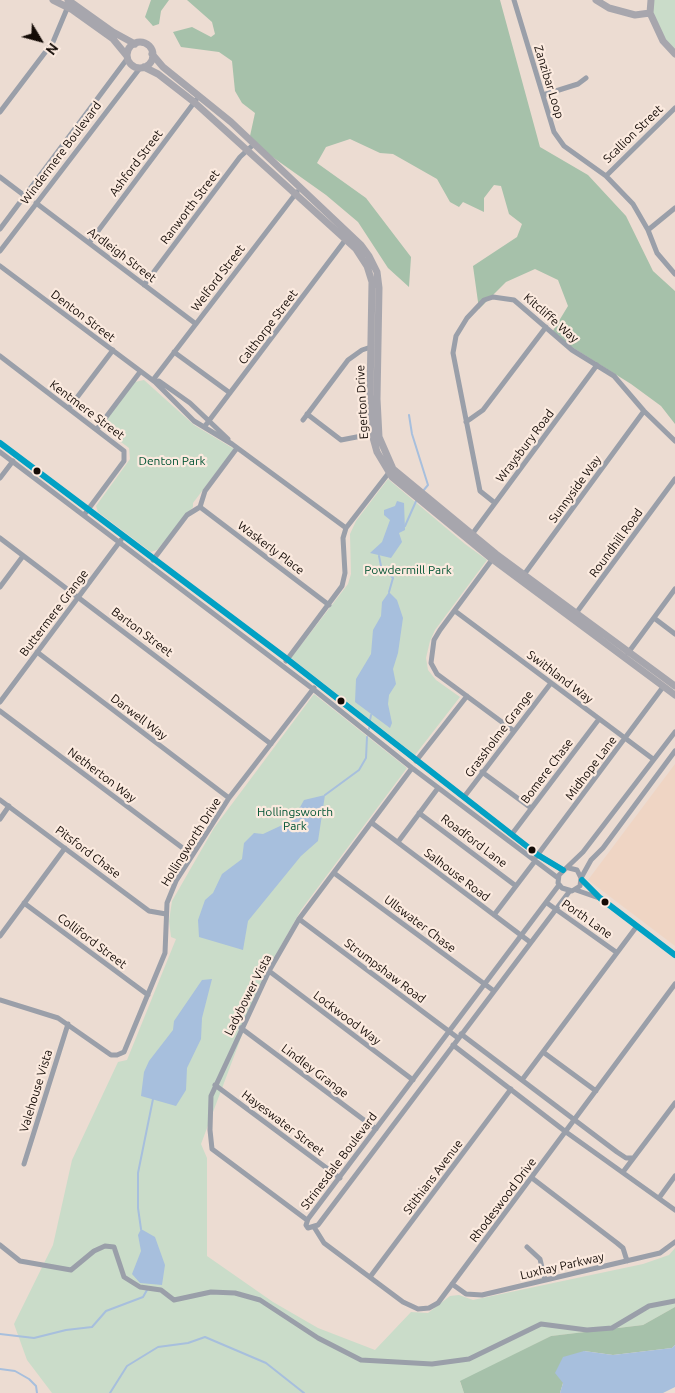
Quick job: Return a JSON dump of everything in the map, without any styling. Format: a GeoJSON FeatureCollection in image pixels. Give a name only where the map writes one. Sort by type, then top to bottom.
{"type":"FeatureCollection","features":[{"type":"Feature","properties":{"kind":"street"},"geometry":{"type":"LineString","coordinates":[[53,0],[68,3],[134,44],[146,44],[152,54],[151,62],[142,68],[131,65],[113,39],[68,3]]}},
{"type":"Feature","properties":{"kind":"street","name":"Zanzibar Loop"},"geometry":{"type":"LineString","coordinates":[[514,0],[554,132],[564,146],[606,176],[633,204],[648,230],[657,253],[675,274]]}},
{"type":"Feature","properties":{"kind":"street"},"geometry":{"type":"LineString","coordinates":[[596,0],[609,8],[635,15],[650,13]]}},
{"type":"Feature","properties":{"kind":"street"},"geometry":{"type":"LineString","coordinates":[[650,0],[650,13],[663,41],[675,54]]}},
{"type":"Feature","properties":{"kind":"street"},"geometry":{"type":"LineString","coordinates":[[0,112],[53,42],[68,3]]}},
{"type":"Feature","properties":{"kind":"street"},"geometry":{"type":"LineString","coordinates":[[127,57],[129,49],[134,44]]}},
{"type":"Feature","properties":{"kind":"street","name":"Egerton Drive"},"geometry":{"type":"LineString","coordinates":[[152,54],[163,67],[199,95],[254,144],[356,249],[367,266],[372,282],[372,434],[377,452],[391,470],[470,537],[626,655],[675,695]]}},
{"type":"Feature","properties":{"kind":"street","name":"Windermere Boulevard"},"geometry":{"type":"LineString","coordinates":[[0,229],[127,57]]}},
{"type":"Feature","properties":{"kind":"street","name":"Windermere Boulevard"},"geometry":{"type":"LineString","coordinates":[[0,251],[142,68]]}},
{"type":"Feature","properties":{"kind":"street","name":"Egerton Drive"},"geometry":{"type":"LineString","coordinates":[[142,68],[158,74],[194,102],[247,150],[361,245],[377,272],[379,288],[377,399],[380,437],[391,470]]}},
{"type":"Feature","properties":{"kind":"street"},"geometry":{"type":"LineString","coordinates":[[543,95],[578,84],[586,78]]}},
{"type":"Feature","properties":{"kind":"street","name":"Ashford Street"},"geometry":{"type":"LineString","coordinates":[[88,242],[199,95]]}},
{"type":"Feature","properties":{"kind":"street","name":"Scallion Street"},"geometry":{"type":"LineString","coordinates":[[606,176],[675,108]]}},
{"type":"Feature","properties":{"kind":"street","name":"Ranworth Street"},"geometry":{"type":"LineString","coordinates":[[144,285],[247,150],[254,144]]}},
{"type":"Feature","properties":{"kind":"street"},"geometry":{"type":"LineString","coordinates":[[0,177],[25,196]]}},
{"type":"Feature","properties":{"kind":"street","name":"Welford Street"},"geometry":{"type":"LineString","coordinates":[[154,381],[174,352],[298,191]]}},
{"type":"Feature","properties":{"kind":"street","name":"Ardleigh Street"},"geometry":{"type":"LineString","coordinates":[[36,203],[196,324]]}},
{"type":"Feature","properties":{"kind":"street"},"geometry":{"type":"LineString","coordinates":[[648,230],[675,208]]}},
{"type":"Feature","properties":{"kind":"street","name":"Calthorpe Street"},"geometry":{"type":"LineString","coordinates":[[207,423],[346,239]]}},
{"type":"Feature","properties":{"kind":"street","name":"Denton Street"},"geometry":{"type":"LineString","coordinates":[[0,266],[154,381],[194,421],[207,423]]}},
{"type":"Feature","properties":{"kind":"street","name":"Kitcliffe Way"},"geometry":{"type":"LineString","coordinates":[[495,503],[480,492],[452,353],[456,336],[468,318],[484,300],[500,297],[514,300],[572,350],[614,376],[644,412],[675,441]]}},
{"type":"Feature","properties":{"kind":"street"},"geometry":{"type":"LineString","coordinates":[[466,422],[484,410],[546,328]]}},
{"type":"Feature","properties":{"kind":"street"},"geometry":{"type":"LineString","coordinates":[[303,420],[348,360],[362,350],[371,347]]}},
{"type":"Feature","properties":{"kind":"street"},"geometry":{"type":"LineString","coordinates":[[69,408],[113,350]]}},
{"type":"Feature","properties":{"kind":"street"},"geometry":{"type":"LineString","coordinates":[[174,352],[230,393]]}},
{"type":"Feature","properties":{"kind":"street","name":"Kentmere Street"},"geometry":{"type":"LineString","coordinates":[[0,356],[122,448],[125,456],[84,515]]}},
{"type":"Feature","properties":{"kind":"street","name":"Wraysbury Road"},"geometry":{"type":"LineString","coordinates":[[470,537],[597,365]]}},
{"type":"Feature","properties":{"kind":"street"},"geometry":{"type":"LineString","coordinates":[[97,429],[140,372]]}},
{"type":"Feature","properties":{"kind":"street","name":"Denton Street"},"geometry":{"type":"LineString","coordinates":[[154,381],[159,381],[174,392],[237,448],[346,528]]}},
{"type":"Feature","properties":{"kind":"street","name":"Sunnyside Way"},"geometry":{"type":"LineString","coordinates":[[523,576],[644,412]]}},
{"type":"Feature","properties":{"kind":"street"},"geometry":{"type":"LineString","coordinates":[[307,414],[341,440],[372,434]]}},
{"type":"Feature","properties":{"kind":"street"},"geometry":{"type":"LineString","coordinates":[[0,443],[287,659],[512,834],[535,859],[566,869],[577,870],[581,879],[600,898],[675,955]]}},
{"type":"Feature","properties":{"kind":"street"},"geometry":{"type":"LineString","coordinates":[[150,565],[188,515],[200,507],[205,491],[237,448]]}},
{"type":"Feature","properties":{"kind":"street"},"geometry":{"type":"LineString","coordinates":[[0,452],[282,665],[438,788],[535,859],[558,878],[559,885],[568,892],[576,890],[600,898]]}},
{"type":"Feature","properties":{"kind":"street"},"geometry":{"type":"LineString","coordinates":[[0,478],[16,456]]}},
{"type":"Feature","properties":{"kind":"street"},"geometry":{"type":"LineString","coordinates":[[282,665],[342,586],[344,579],[343,538],[346,528],[391,470]]}},
{"type":"Feature","properties":{"kind":"street","name":"Roundhill Road"},"geometry":{"type":"LineString","coordinates":[[574,616],[675,479]]}},
{"type":"Feature","properties":{"kind":"street","name":"Waskerly Place"},"geometry":{"type":"LineString","coordinates":[[200,507],[329,605]]}},
{"type":"Feature","properties":{"kind":"street","name":"Buttermere Grange"},"geometry":{"type":"LineString","coordinates":[[0,702],[124,536]]}},
{"type":"Feature","properties":{"kind":"street","name":"Barton Street"},"geometry":{"type":"LineString","coordinates":[[0,538],[272,744]]}},
{"type":"Feature","properties":{"kind":"street"},"geometry":{"type":"LineString","coordinates":[[0,587],[24,556]]}},
{"type":"Feature","properties":{"kind":"street"},"geometry":{"type":"LineString","coordinates":[[494,556],[434,640],[430,663],[438,674],[514,731]]}},
{"type":"Feature","properties":{"kind":"street"},"geometry":{"type":"LineString","coordinates":[[626,655],[675,589]]}},
{"type":"Feature","properties":{"kind":"street","name":"Swithland Way"},"geometry":{"type":"LineString","coordinates":[[455,611],[653,760]]}},
{"type":"Feature","properties":{"kind":"street"},"geometry":{"type":"LineString","coordinates":[[654,618],[675,634]]}},
{"type":"Feature","properties":{"kind":"street","name":"Darwell Way"},"geometry":{"type":"LineString","coordinates":[[37,652],[230,798]]}},
{"type":"Feature","properties":{"kind":"street","name":"Egerton Drive"},"geometry":{"type":"LineString","coordinates":[[626,655],[675,686]]}},
{"type":"Feature","properties":{"kind":"street","name":"Grassholme Grange"},"geometry":{"type":"LineString","coordinates":[[464,797],[550,683]]}},
{"type":"Feature","properties":{"kind":"street","name":"Hollingworth Drive"},"geometry":{"type":"LineString","coordinates":[[68,1024],[113,1055],[121,1054],[125,1049],[165,953],[166,914],[173,887],[230,798],[318,684]]}},
{"type":"Feature","properties":{"kind":"street","name":"Midhope Lane"},"geometry":{"type":"LineString","coordinates":[[494,915],[663,687]]}},
{"type":"Feature","properties":{"kind":"street"},"geometry":{"type":"LineString","coordinates":[[416,761],[466,696]]}},
{"type":"Feature","properties":{"kind":"street","name":"Netherton Way"},"geometry":{"type":"LineString","coordinates":[[0,711],[192,855]]}},
{"type":"Feature","properties":{"kind":"street","name":"Bomere Chase"},"geometry":{"type":"LineString","coordinates":[[512,834],[599,719]]}},
{"type":"Feature","properties":{"kind":"street"},"geometry":{"type":"LineString","coordinates":[[558,878],[583,852],[675,732]]}},
{"type":"Feature","properties":{"kind":"street"},"geometry":{"type":"LineString","coordinates":[[576,890],[590,860],[603,848],[675,751]]}},
{"type":"Feature","properties":{"kind":"street","name":"Ladybower Vista"},"geometry":{"type":"LineString","coordinates":[[307,1220],[212,1149],[210,1107],[215,1085],[270,971],[300,919],[412,768]]}},
{"type":"Feature","properties":{"kind":"street"},"geometry":{"type":"LineString","coordinates":[[482,772],[532,808]]}},
{"type":"Feature","properties":{"kind":"street"},"geometry":{"type":"LineString","coordinates":[[398,842],[438,788]]}},
{"type":"Feature","properties":{"kind":"street","name":"Pitsford Chase"},"geometry":{"type":"LineString","coordinates":[[0,800],[149,911],[166,914]]}},
{"type":"Feature","properties":{"kind":"street"},"geometry":{"type":"LineString","coordinates":[[0,819],[9,806]]}},
{"type":"Feature","properties":{"kind":"street","name":"Roadford Lane"},"geometry":{"type":"LineString","coordinates":[[420,813],[516,886]]}},
{"type":"Feature","properties":{"kind":"street","name":"Salhouse Road"},"geometry":{"type":"LineString","coordinates":[[372,823],[530,942]]}},
{"type":"Feature","properties":{"kind":"street"},"geometry":{"type":"LineString","coordinates":[[0,936],[65,848]]}},
{"type":"Feature","properties":{"kind":"street","name":"Ullswater Chase"},"geometry":{"type":"LineString","coordinates":[[334,872],[494,991]]}},
{"type":"Feature","properties":{"kind":"street","name":"Strinesdale Boulevard"},"geometry":{"type":"LineString","coordinates":[[559,885],[307,1220],[308,1228],[314,1227],[568,892]]}},
{"type":"Feature","properties":{"kind":"street","name":"Colliford Street"},"geometry":{"type":"LineString","coordinates":[[24,903],[148,995]]}},
{"type":"Feature","properties":{"kind":"street","name":"Porth Lane"},"geometry":{"type":"LineString","coordinates":[[547,903],[616,952]]}},
{"type":"Feature","properties":{"kind":"street","name":"Strumpshaw Road"},"geometry":{"type":"LineString","coordinates":[[300,919],[448,1031],[460,1036],[522,1080],[617,1152],[626,1158],[633,1158]]}},
{"type":"Feature","properties":{"kind":"street"},"geometry":{"type":"LineString","coordinates":[[522,1080],[637,926]]}},
{"type":"Feature","properties":{"kind":"street","name":"Lockwood Way"},"geometry":{"type":"LineString","coordinates":[[270,971],[413,1080]]}},
{"type":"Feature","properties":{"kind":"street","name":"Rhodeswood Drive"},"geometry":{"type":"LineString","coordinates":[[314,1227],[324,1243],[403,1302],[418,1309],[429,1308],[438,1302],[675,984]]}},
{"type":"Feature","properties":{"kind":"street"},"geometry":{"type":"LineString","coordinates":[[0,1000],[58,1018],[68,1024]]}},
{"type":"Feature","properties":{"kind":"street","name":"Valehouse Vista"},"geometry":{"type":"LineString","coordinates":[[24,1164],[68,1024]]}},
{"type":"Feature","properties":{"kind":"street","name":"Lindley Grange"},"geometry":{"type":"LineString","coordinates":[[241,1028],[376,1129]]}},
{"type":"Feature","properties":{"kind":"street"},"geometry":{"type":"LineString","coordinates":[[453,1045],[566,1132],[675,1210]]}},
{"type":"Feature","properties":{"kind":"street"},"geometry":{"type":"LineString","coordinates":[[543,1052],[596,1091]]}},
{"type":"Feature","properties":{"kind":"street","name":"Hayeswater Street"},"geometry":{"type":"LineString","coordinates":[[215,1085],[340,1178]]}},
{"type":"Feature","properties":{"kind":"street","name":"Stithians Avenue"},"geometry":{"type":"LineString","coordinates":[[370,1276],[511,1089]]}},
{"type":"Feature","properties":{"kind":"street"},"geometry":{"type":"LineString","coordinates":[[623,1172],[675,1103]]}},
{"type":"Feature","properties":{"kind":"street"},"geometry":{"type":"LineString","coordinates":[[659,1198],[675,1176]]}},
{"type":"Feature","properties":{"kind":"street"},"geometry":{"type":"LineString","coordinates":[[532,1178],[618,1243],[623,1248],[628,1261]]}},
{"type":"Feature","properties":{"kind":"street","name":"Luxhay Parkway"},"geometry":{"type":"LineString","coordinates":[[452,1284],[473,1296],[660,1253],[675,1242]]}},
{"type":"Feature","properties":{"kind":"street"},"geometry":{"type":"LineString","coordinates":[[0,1245],[20,1261],[71,1270],[94,1251],[105,1246],[114,1247],[124,1277],[140,1287],[161,1290],[174,1300],[211,1292],[235,1293],[260,1300],[318,1338],[361,1360],[432,1364],[470,1358],[541,1324],[587,1330],[612,1328],[650,1306],[675,1301]]}},
{"type":"Feature","properties":{"kind":"street"},"geometry":{"type":"LineString","coordinates":[[527,1247],[540,1259],[545,1280]]}},
{"type":"Feature","properties":{"kind":"shaded area"},"geometry":{"type":"Polygon","coordinates":[[[675,764],[675,946],[588,880],[675,764]]]}},
{"type":"Feature","properties":{"kind":"green space"},"geometry":{"type":"Polygon","coordinates":[[[151,0],[169,0],[161,11],[159,24],[153,26],[145,17],[151,0]]]}},
{"type":"Feature","properties":{"kind":"green space"},"geometry":{"type":"Polygon","coordinates":[[[187,0],[500,0],[540,147],[588,175],[626,216],[653,271],[675,291],[675,424],[661,406],[631,384],[551,334],[568,306],[558,280],[535,269],[506,282],[479,309],[473,266],[517,237],[522,224],[509,214],[501,186],[494,185],[484,198],[484,212],[463,202],[459,207],[450,202],[437,179],[393,154],[380,153],[350,139],[326,147],[317,163],[366,198],[411,257],[409,287],[388,268],[358,222],[326,195],[264,151],[250,136],[255,113],[242,103],[235,91],[232,61],[219,52],[181,47],[173,32],[192,27],[211,37],[215,34],[212,22],[187,0]]]}},
{"type":"Feature","properties":{"kind":"green space"},"geometry":{"type":"Polygon","coordinates":[[[652,0],[675,0],[675,54],[662,40],[653,13],[652,0]]]}},
{"type":"Feature","properties":{"kind":"green space","name":"Denton Park"},"geometry":{"type":"Polygon","coordinates":[[[144,380],[194,425],[234,449],[193,503],[193,507],[157,550],[151,552],[98,512],[96,506],[130,459],[129,448],[105,430],[105,421],[135,382],[144,380]]]}},
{"type":"Feature","properties":{"kind":"green space","name":"Powdermill Park"},"geometry":{"type":"Polygon","coordinates":[[[388,479],[465,544],[487,560],[435,630],[430,641],[426,658],[428,670],[436,680],[460,697],[415,755],[291,658],[348,584],[351,574],[350,534],[356,521],[388,479]]]}},
{"type":"Feature","properties":{"kind":"green space","name":"Hollingsworth Park"},"geometry":{"type":"Polygon","coordinates":[[[314,694],[407,768],[301,910],[265,974],[201,1144],[207,1158],[207,1256],[273,1302],[318,1328],[375,1350],[411,1312],[428,1313],[450,1296],[459,1295],[473,1300],[643,1264],[669,1255],[675,1248],[675,1307],[643,1325],[551,1336],[460,1382],[464,1393],[52,1393],[27,1360],[14,1324],[53,1245],[72,1160],[118,1062],[127,1060],[176,939],[171,937],[169,921],[172,901],[214,828],[314,694]]]}},
{"type":"Feature","properties":{"kind":"green space"},"geometry":{"type":"Polygon","coordinates":[[[675,1307],[675,1345],[672,1348],[613,1355],[584,1351],[563,1383],[560,1393],[464,1393],[460,1381],[551,1336],[643,1325],[675,1307]]]}},
{"type":"Feature","properties":{"kind":"water"},"geometry":{"type":"Polygon","coordinates":[[[397,501],[404,503],[405,530],[399,533],[402,542],[391,558],[370,553],[382,542],[390,520],[384,515],[384,510],[395,506],[397,501]]]}},
{"type":"Feature","properties":{"kind":"water"},"geometry":{"type":"Polygon","coordinates":[[[389,592],[397,600],[403,618],[398,653],[393,669],[396,684],[389,695],[388,704],[392,723],[390,728],[355,702],[356,679],[371,654],[373,630],[381,616],[382,602],[389,592]]]}},
{"type":"Feature","properties":{"kind":"water"},"geometry":{"type":"Polygon","coordinates":[[[325,795],[318,841],[301,856],[248,921],[243,950],[199,937],[198,920],[205,900],[213,893],[222,874],[242,859],[244,843],[254,833],[263,834],[293,820],[304,800],[325,795]]]}},
{"type":"Feature","properties":{"kind":"water"},"geometry":{"type":"Polygon","coordinates":[[[212,979],[202,1018],[201,1039],[187,1068],[186,1090],[176,1106],[141,1096],[144,1072],[149,1061],[173,1030],[174,1021],[202,980],[212,979]]]}},
{"type":"Feature","properties":{"kind":"water"},"geometry":{"type":"Polygon","coordinates":[[[141,1229],[155,1237],[165,1265],[162,1285],[140,1283],[132,1274],[141,1251],[138,1235],[141,1229]]]}},
{"type":"Feature","properties":{"kind":"water"},"geometry":{"type":"Polygon","coordinates":[[[675,1345],[675,1387],[663,1393],[560,1393],[563,1383],[555,1373],[563,1357],[584,1351],[613,1355],[672,1348],[675,1345]]]}},
{"type":"Feature","properties":{"kind":"waterway"},"geometry":{"type":"LineString","coordinates":[[409,415],[412,434],[428,485],[423,491]]}},
{"type":"Feature","properties":{"kind":"waterway"},"geometry":{"type":"LineString","coordinates":[[405,526],[417,499]]}},
{"type":"Feature","properties":{"kind":"waterway"},"geometry":{"type":"LineString","coordinates":[[379,556],[381,566],[393,578],[389,592]]}},
{"type":"Feature","properties":{"kind":"waterway"},"geometry":{"type":"LineString","coordinates":[[370,720],[371,715]]}},
{"type":"Feature","properties":{"kind":"waterway"},"geometry":{"type":"LineString","coordinates":[[325,795],[359,770],[366,758],[367,737]]}},
{"type":"Feature","properties":{"kind":"waterway"},"geometry":{"type":"LineString","coordinates":[[141,1229],[138,1208],[138,1173],[153,1099]]}},
{"type":"Feature","properties":{"kind":"waterway"},"geometry":{"type":"LineString","coordinates":[[0,1334],[34,1338],[66,1330],[92,1327],[106,1311],[143,1297],[147,1290]]}},
{"type":"Feature","properties":{"kind":"waterway"},"geometry":{"type":"LineString","coordinates":[[110,1393],[127,1366],[158,1347],[188,1343],[205,1337],[266,1363],[304,1393]]}},
{"type":"Feature","properties":{"kind":"waterway"},"geometry":{"type":"LineString","coordinates":[[0,1369],[15,1371],[29,1379],[36,1386],[37,1393]]}},
{"type":"Feature","properties":{"kind":"transit line"},"geometry":{"type":"LineString","coordinates":[[0,443],[287,659],[538,855],[563,870]]}},
{"type":"Feature","properties":{"kind":"transit line"},"geometry":{"type":"LineString","coordinates":[[582,880],[600,898],[675,955]]}}]}
